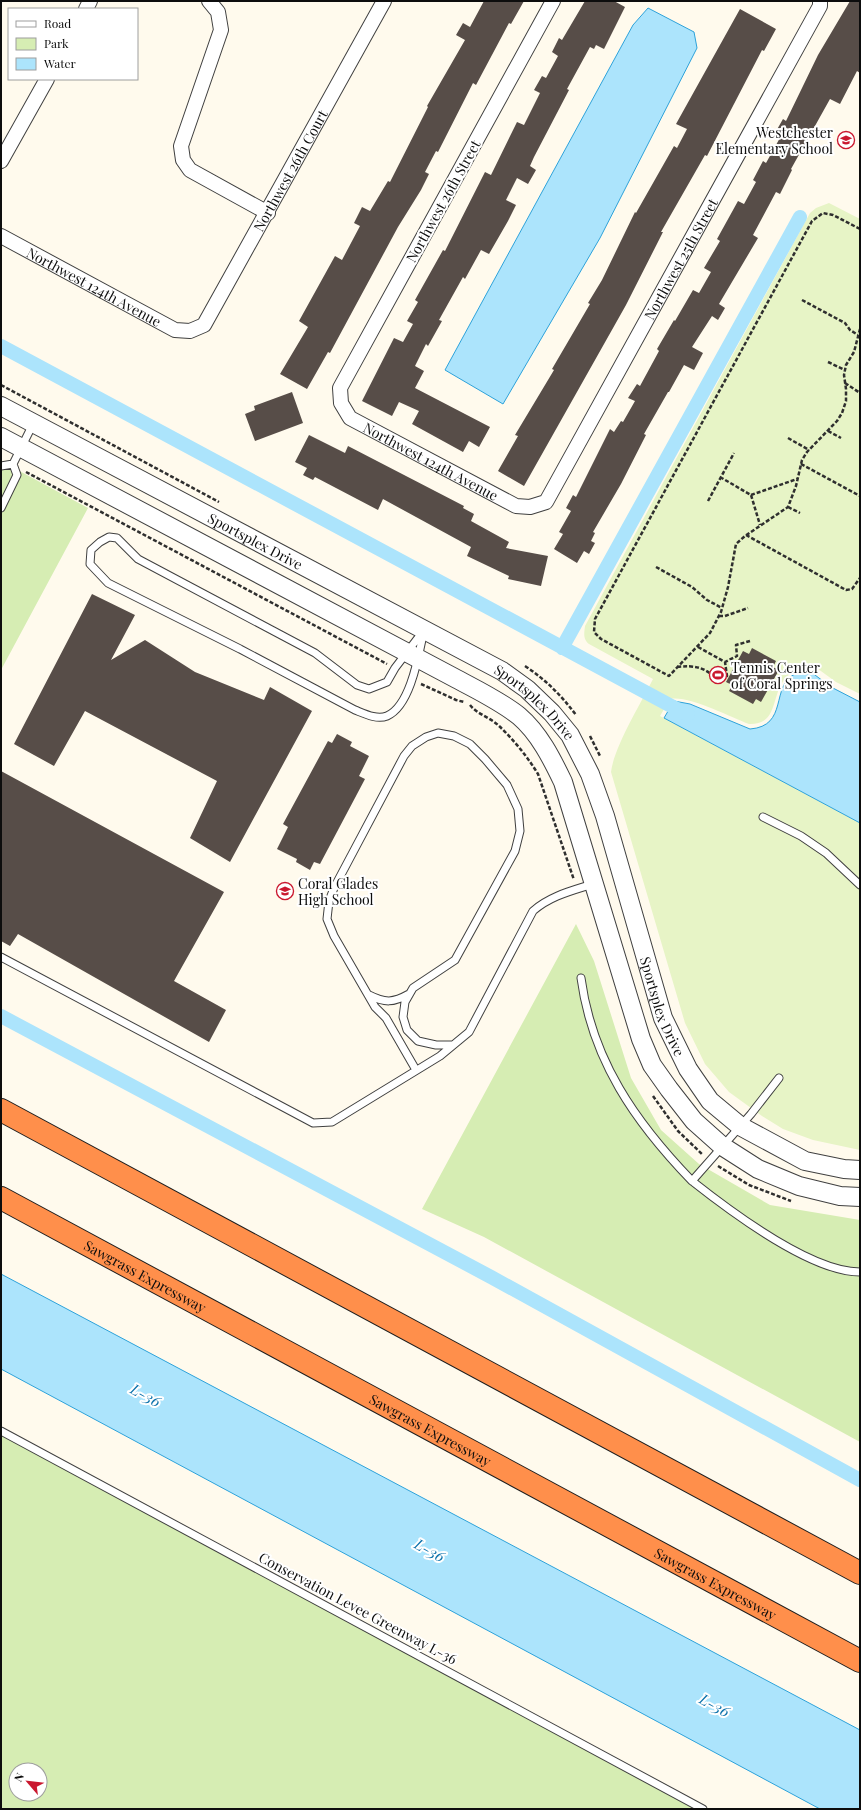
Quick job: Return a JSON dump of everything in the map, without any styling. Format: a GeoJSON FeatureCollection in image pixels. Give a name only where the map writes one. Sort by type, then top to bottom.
{"type":"FeatureCollection","features":[{"type":"Feature","properties":{"kind":"highway"},"geometry":{"type":"LineString","coordinates":[[1,1110],[860,1573]]}},
{"type":"Feature","properties":{"kind":"highway","name":"Sawgrass Expressway"},"geometry":{"type":"LineString","coordinates":[[1,1198],[860,1661]]}},
{"type":"Feature","properties":{"kind":"street"},"geometry":{"type":"LineString","coordinates":[[209,1],[218,12],[221,30],[181,146],[183,160],[190,170],[268,213]]}},
{"type":"Feature","properties":{"kind":"street","name":"Northwest 26th Court"},"geometry":{"type":"LineString","coordinates":[[190,331],[204,325],[268,213],[384,1]]}},
{"type":"Feature","properties":{"kind":"street","name":"Northwest 26th Street"},"geometry":{"type":"LineString","coordinates":[[341,403],[340,388],[553,1]]}},
{"type":"Feature","properties":{"kind":"street","name":"Northwest 25th Street"},"geometry":{"type":"LineString","coordinates":[[530,507],[546,502],[820,6],[820,1]]}},
{"type":"Feature","properties":{"kind":"street"},"geometry":{"type":"LineString","coordinates":[[1,161],[46,80]]}},
{"type":"Feature","properties":{"kind":"street","name":"Northwest 124th Avenue"},"geometry":{"type":"LineString","coordinates":[[1,236],[175,330],[190,331]]}},
{"type":"Feature","properties":{"kind":"street","name":"Northwest 124th Avenue"},"geometry":{"type":"LineString","coordinates":[[341,403],[350,418],[516,506],[530,507]]}},
{"type":"Feature","properties":{"kind":"street","name":"Sportsplex Drive"},"geometry":{"type":"LineString","coordinates":[[1,406],[502,671],[527,689],[552,713],[570,735],[590,774],[605,816],[663,1018],[688,1069],[710,1101],[740,1126],[805,1161],[844,1169],[860,1170]]}},
{"type":"Feature","properties":{"kind":"street","name":"Sportsplex Drive"},"geometry":{"type":"LineString","coordinates":[[1,437],[412,655],[493,699],[520,717],[537,736],[551,758],[563,782],[595,883],[641,1039],[652,1065],[694,1121],[722,1146],[758,1169],[799,1186],[840,1196],[860,1197]]}},
{"type":"Feature","properties":{"kind":"lane"},"geometry":{"type":"LineString","coordinates":[[1,508],[17,475],[13,465],[33,423]]}},
{"type":"Feature","properties":{"kind":"lane"},"geometry":{"type":"LineString","coordinates":[[1,466],[13,465]]}},
{"type":"Feature","properties":{"kind":"lane"},"geometry":{"type":"LineString","coordinates":[[424,630],[412,655],[395,668],[387,682],[378,687],[369,689],[357,685],[315,653],[138,560],[117,538],[109,537],[100,542],[91,550],[90,564],[108,583],[254,656],[355,710],[375,717],[387,716],[395,711],[412,680],[412,655],[424,630]]}},
{"type":"Feature","properties":{"kind":"lane"},"geometry":{"type":"LineString","coordinates":[[416,1070],[386,1018],[375,1007],[334,936],[327,920],[329,901],[404,756],[412,746],[426,737],[438,733],[454,736],[470,744],[507,784],[518,808],[520,831],[515,851],[455,960],[413,988],[405,1002],[403,1017],[408,1030],[418,1040],[436,1045],[453,1045]]}},
{"type":"Feature","properties":{"kind":"lane"},"geometry":{"type":"LineString","coordinates":[[763,817],[801,836],[826,854],[860,885]]}},
{"type":"Feature","properties":{"kind":"lane"},"geometry":{"type":"LineString","coordinates":[[1,957],[313,1123],[332,1122],[440,1056],[469,1032],[533,911],[542,903],[557,896],[595,883]]}},
{"type":"Feature","properties":{"kind":"lane"},"geometry":{"type":"LineString","coordinates":[[581,978],[585,1005],[604,1061],[621,1093],[663,1151],[692,1181],[742,1219],[809,1258],[837,1268],[860,1272]]}},
{"type":"Feature","properties":{"kind":"lane"},"geometry":{"type":"LineString","coordinates":[[368,995],[382,1001],[398,1000],[410,994]]}},
{"type":"Feature","properties":{"kind":"lane"},"geometry":{"type":"LineString","coordinates":[[692,1181],[711,1161],[778,1078]]}},
{"type":"Feature","properties":{"kind":"lane","name":"Conservation Levee Greenway L-36"},"geometry":{"type":"LineString","coordinates":[[1,1431],[703,1809]]}},
{"type":"Feature","properties":{"kind":"path"},"geometry":{"type":"LineString","coordinates":[[860,229],[832,215],[823,213],[812,221],[595,619],[594,632],[600,639],[670,676],[710,633],[722,608],[728,587],[736,544],[760,525],[788,507],[792,500],[801,464],[809,450],[828,431],[842,413],[846,401],[845,370],[854,352],[859,338],[860,329]]}},
{"type":"Feature","properties":{"kind":"path"},"geometry":{"type":"LineString","coordinates":[[802,300],[845,323],[859,338]]}},
{"type":"Feature","properties":{"kind":"path"},"geometry":{"type":"LineString","coordinates":[[828,362],[845,370]]}},
{"type":"Feature","properties":{"kind":"path"},"geometry":{"type":"LineString","coordinates":[[845,382],[860,393]]}},
{"type":"Feature","properties":{"kind":"path"},"geometry":{"type":"LineString","coordinates":[[828,431],[841,438]]}},
{"type":"Feature","properties":{"kind":"path"},"geometry":{"type":"LineString","coordinates":[[788,438],[809,450]]}},
{"type":"Feature","properties":{"kind":"path"},"geometry":{"type":"LineString","coordinates":[[708,501],[734,453]]}},
{"type":"Feature","properties":{"kind":"path"},"geometry":{"type":"LineString","coordinates":[[801,464],[860,496]]}},
{"type":"Feature","properties":{"kind":"path"},"geometry":{"type":"LineString","coordinates":[[13,465],[395,668]]}},
{"type":"Feature","properties":{"kind":"path"},"geometry":{"type":"LineString","coordinates":[[720,477],[751,495],[760,525]]}},
{"type":"Feature","properties":{"kind":"path"},"geometry":{"type":"LineString","coordinates":[[751,495],[797,479]]}},
{"type":"Feature","properties":{"kind":"path"},"geometry":{"type":"LineString","coordinates":[[788,507],[800,513]]}},
{"type":"Feature","properties":{"kind":"path"},"geometry":{"type":"LineString","coordinates":[[746,535],[846,590],[852,590],[860,578]]}},
{"type":"Feature","properties":{"kind":"path"},"geometry":{"type":"LineString","coordinates":[[656,567],[692,587],[707,600],[722,608]]}},
{"type":"Feature","properties":{"kind":"path"},"geometry":{"type":"LineString","coordinates":[[719,616],[725,616],[748,608]]}},
{"type":"Feature","properties":{"kind":"path"},"geometry":{"type":"LineString","coordinates":[[725,662],[737,656],[736,646],[750,641]]}},
{"type":"Feature","properties":{"kind":"path"},"geometry":{"type":"LineString","coordinates":[[698,647],[725,662]]}},
{"type":"Feature","properties":{"kind":"path"},"geometry":{"type":"LineString","coordinates":[[677,667],[690,665],[702,668],[717,680],[727,676],[725,662]]}},
{"type":"Feature","properties":{"kind":"path"},"geometry":{"type":"LineString","coordinates":[[412,680],[456,700],[469,703],[474,710],[498,726],[528,758],[538,774],[550,805],[577,889]]}},
{"type":"Feature","properties":{"kind":"path"},"geometry":{"type":"LineString","coordinates":[[650,1091],[678,1131],[711,1161],[728,1174],[749,1185],[798,1203]]}},
{"type":"Feature","properties":{"kind":"green space","name":"Tennis Center of Coral Springs"},"geometry":{"type":"Polygon","coordinates":[[[829,203],[860,219],[860,694],[836,682],[814,666],[798,670],[790,674],[784,680],[769,715],[765,720],[758,723],[749,724],[698,703],[678,699],[670,699],[660,716],[860,823],[860,1150],[813,1140],[783,1129],[729,1092],[705,1064],[685,1023],[611,772],[622,738],[653,679],[589,644],[584,634],[585,626],[810,213],[816,208],[829,203]]]}},
{"type":"Feature","properties":{"kind":"green space"},"geometry":{"type":"Polygon","coordinates":[[[1,461],[88,508],[1,670],[1,461]]]}},
{"type":"Feature","properties":{"kind":"green space"},"geometry":{"type":"Polygon","coordinates":[[[576,924],[594,961],[631,1078],[661,1130],[699,1164],[770,1205],[860,1220],[860,1442],[484,1237],[422,1209],[576,924]]]}},
{"type":"Feature","properties":{"kind":"green space"},"geometry":{"type":"Polygon","coordinates":[[[1,1431],[703,1809],[1,1809],[1,1431]]]}},
{"type":"Feature","properties":{"kind":"water"},"geometry":{"type":"Polygon","coordinates":[[[648,8],[694,32],[697,48],[600,238],[503,404],[445,370],[633,25],[648,8]]]}},
{"type":"Feature","properties":{"kind":"water"},"geometry":{"type":"Polygon","coordinates":[[[811,672],[831,687],[860,702],[860,823],[664,718],[674,701],[690,704],[750,729],[762,726],[770,721],[775,713],[783,687],[787,680],[797,673],[811,672]]]}},
{"type":"Feature","properties":{"kind":"water","name":"L-36"},"geometry":{"type":"Polygon","coordinates":[[[1,1274],[860,1730],[860,1809],[820,1809],[1,1369],[1,1274]]]}},
{"type":"Feature","properties":{"kind":"building"},"geometry":{"type":"Polygon","coordinates":[[[484,1],[524,1],[511,24],[509,23],[476,85],[473,83],[438,152],[436,151],[425,172],[429,174],[421,190],[398,227],[330,353],[328,352],[307,389],[280,374],[308,327],[299,321],[335,256],[342,260],[360,226],[354,223],[362,207],[370,211],[388,181],[390,182],[428,107],[427,106],[465,40],[456,35],[463,23],[470,27],[484,1]]]}},
{"type":"Feature","properties":{"kind":"building"},"geometry":{"type":"Polygon","coordinates":[[[585,1],[614,1],[625,7],[604,49],[596,45],[594,49],[590,47],[567,89],[569,90],[530,166],[536,170],[528,184],[517,178],[506,200],[516,205],[508,221],[489,254],[481,250],[465,279],[463,277],[439,320],[442,321],[428,346],[426,344],[415,366],[424,371],[415,388],[490,427],[479,447],[469,441],[463,452],[412,424],[419,411],[399,402],[392,416],[362,401],[394,338],[403,342],[413,324],[407,321],[418,302],[415,300],[443,250],[445,251],[485,172],[491,175],[517,122],[524,125],[540,93],[534,90],[542,76],[546,78],[558,56],[552,52],[559,38],[562,40],[585,1]]]}},
{"type":"Feature","properties":{"kind":"building"},"geometry":{"type":"Polygon","coordinates":[[[850,1],[860,1],[860,73],[857,71],[840,104],[830,99],[791,169],[792,170],[780,194],[776,192],[753,235],[758,238],[719,304],[725,308],[718,320],[712,316],[692,347],[703,353],[694,370],[684,365],[644,434],[646,435],[621,484],[593,532],[595,533],[591,541],[595,543],[589,554],[584,551],[577,563],[554,549],[563,534],[559,532],[571,511],[566,508],[573,495],[576,497],[610,429],[614,432],[621,421],[623,422],[635,401],[628,398],[637,384],[640,386],[659,351],[657,349],[674,320],[675,321],[693,290],[699,293],[711,272],[704,268],[720,241],[717,239],[738,201],[744,204],[756,182],[753,180],[763,161],[766,163],[781,136],[775,133],[783,119],[786,121],[818,55],[850,1]]]}},
{"type":"Feature","properties":{"kind":"building"},"geometry":{"type":"Polygon","coordinates":[[[740,9],[776,29],[764,51],[762,50],[707,156],[705,155],[661,232],[663,232],[626,305],[524,486],[498,471],[518,436],[515,435],[554,370],[552,369],[590,304],[588,303],[602,280],[635,212],[636,213],[674,146],[677,148],[687,129],[676,124],[740,9]]]}},
{"type":"Feature","properties":{"kind":"building"},"geometry":{"type":"Polygon","coordinates":[[[292,392],[303,423],[255,441],[245,414],[255,410],[254,406],[292,392]]]}},
{"type":"Feature","properties":{"kind":"building"},"geometry":{"type":"Polygon","coordinates":[[[309,435],[345,453],[348,446],[464,506],[463,508],[474,514],[471,521],[509,542],[506,548],[548,556],[541,586],[508,579],[509,576],[467,556],[471,547],[383,499],[378,510],[315,477],[313,480],[303,475],[307,468],[295,462],[309,435]]]}},
{"type":"Feature","properties":{"kind":"building"},"geometry":{"type":"Polygon","coordinates":[[[92,594],[135,615],[111,660],[145,640],[195,672],[264,700],[270,687],[312,711],[230,862],[190,838],[217,781],[85,711],[54,766],[14,744],[92,594]]]}},
{"type":"Feature","properties":{"kind":"building"},"geometry":{"type":"Polygon","coordinates":[[[752,648],[776,661],[773,667],[779,670],[761,702],[756,699],[753,704],[729,691],[732,685],[726,682],[743,651],[749,654],[752,648]]]}},
{"type":"Feature","properties":{"kind":"building"},"geometry":{"type":"Polygon","coordinates":[[[337,734],[352,742],[350,746],[369,756],[359,776],[365,779],[320,864],[314,862],[310,870],[296,862],[297,859],[277,849],[288,827],[283,824],[328,741],[332,743],[337,734]]]}},
{"type":"Feature","properties":{"kind":"building"},"geometry":{"type":"Polygon","coordinates":[[[1,771],[224,892],[174,981],[226,1010],[209,1042],[18,934],[10,946],[1,941],[1,771]]]}},
{"type":"Feature","properties":{"kind":"waterway"},"geometry":{"type":"LineString","coordinates":[[562,648],[800,217]]}},
{"type":"Feature","properties":{"kind":"waterway"},"geometry":{"type":"LineString","coordinates":[[1,346],[688,715]]}},
{"type":"Feature","properties":{"kind":"waterway"},"geometry":{"type":"LineString","coordinates":[[1,1016],[491,1277],[860,1480]]}},
{"type":"Feature","properties":{"kind":"place","name":"Westchester Elementary School"},"geometry":{"type":"Point","coordinates":[846,140]}},
{"type":"Feature","properties":{"kind":"place","name":"Tennis Center of Coral Springs"},"geometry":{"type":"Point","coordinates":[718,675]}},
{"type":"Feature","properties":{"kind":"place","name":"Coral Glades High School"},"geometry":{"type":"Point","coordinates":[285,891]}}]}
